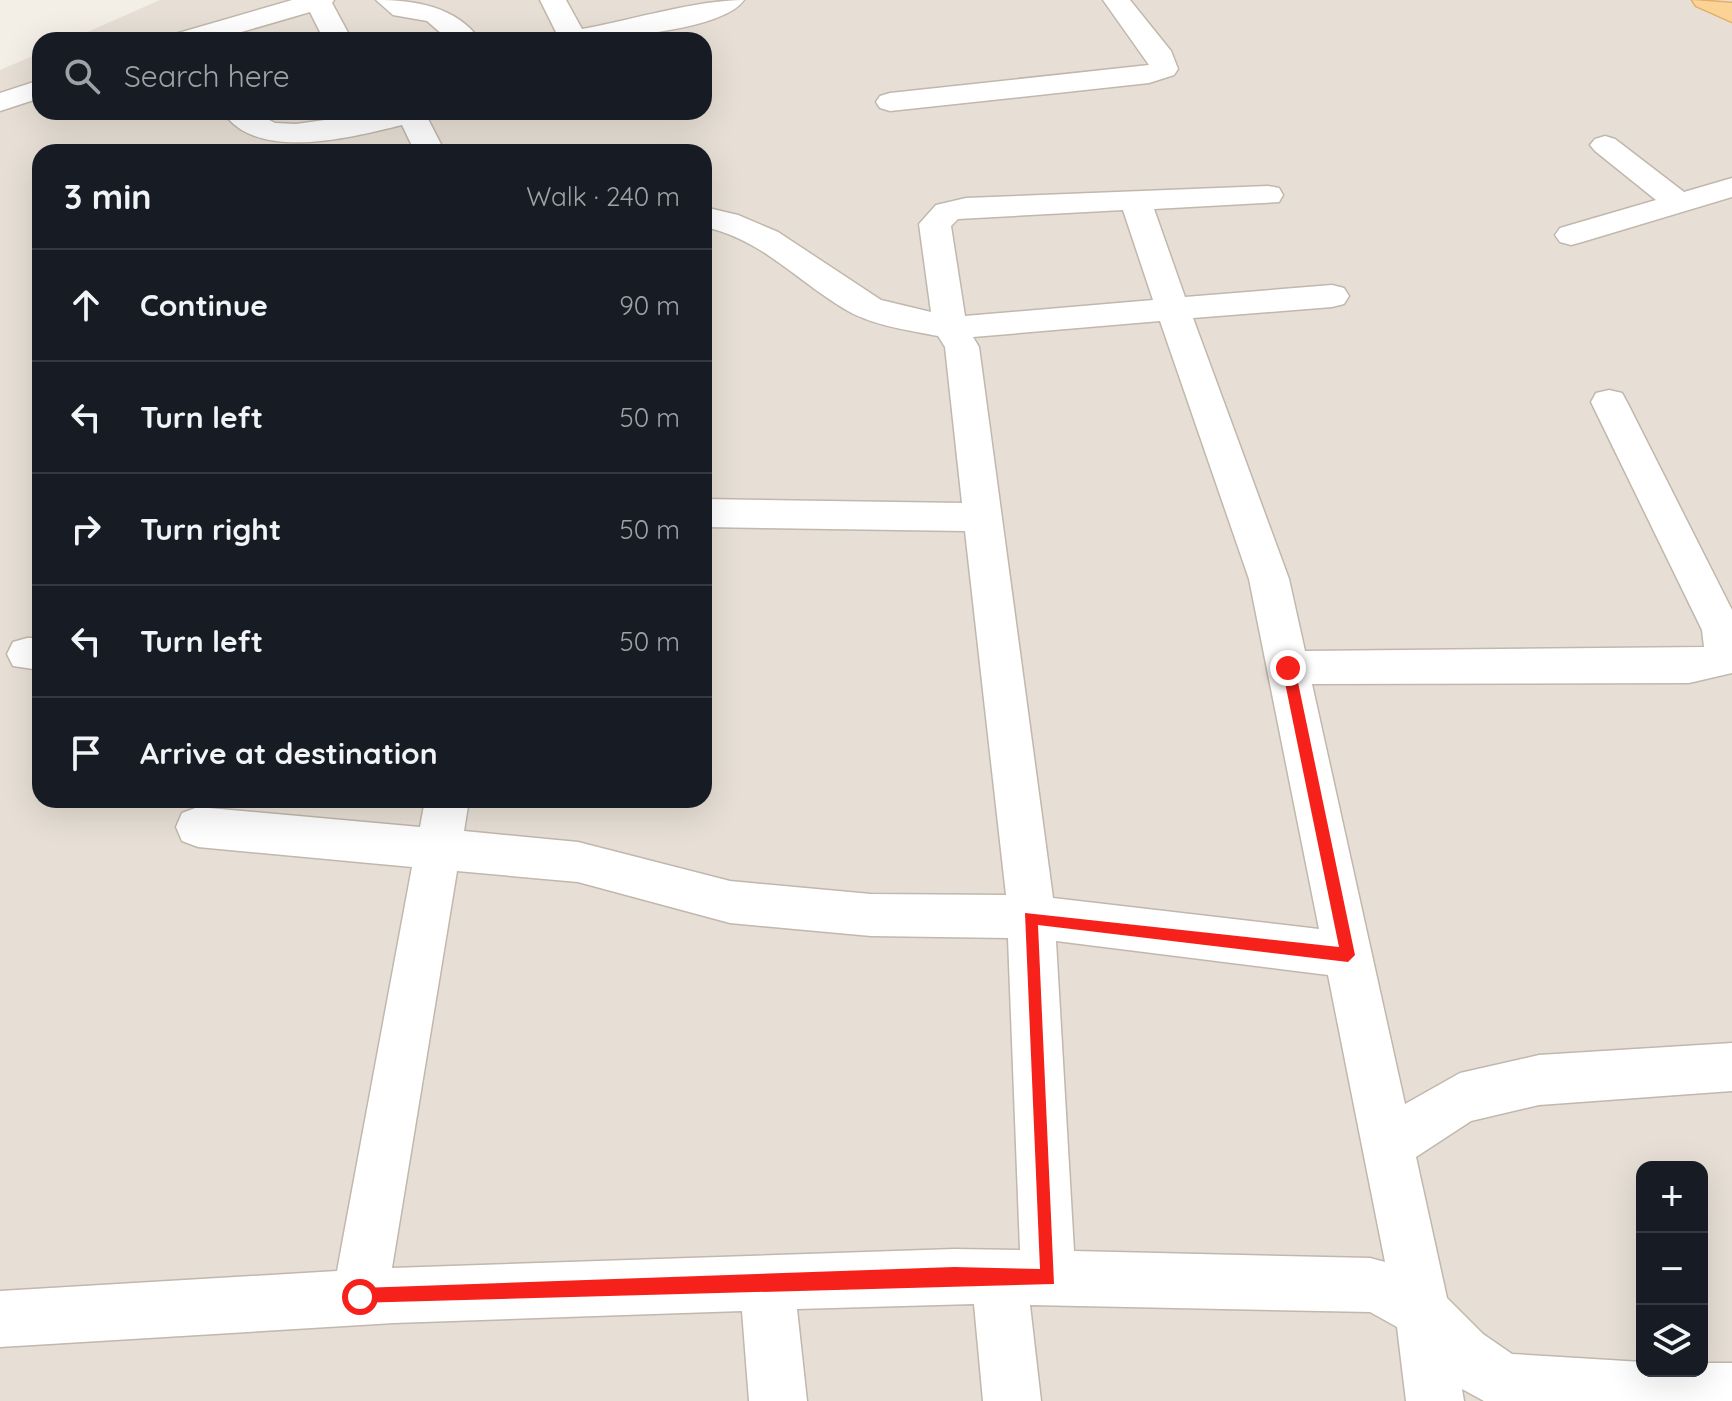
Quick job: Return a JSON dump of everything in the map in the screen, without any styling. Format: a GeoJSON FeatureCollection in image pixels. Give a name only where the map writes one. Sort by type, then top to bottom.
{"type":"FeatureCollection","features":[{"type":"Feature","properties":{"kind":"main road"},"geometry":{"type":"LineString","coordinates":[[1706,0],[1732,14]]}},
{"type":"Feature","properties":{"kind":"street"},"geometry":{"type":"LineString","coordinates":[[214,32],[318,0],[334,32]]}},
{"type":"Feature","properties":{"kind":"street"},"geometry":{"type":"LineString","coordinates":[[389,0],[402,9],[435,15],[456,32]]}},
{"type":"Feature","properties":{"kind":"street"},"geometry":{"type":"LineString","coordinates":[[553,0],[570,32]]}},
{"type":"Feature","properties":{"kind":"street"},"geometry":{"type":"LineString","coordinates":[[614,32],[698,15],[731,0]]}},
{"type":"Feature","properties":{"kind":"street"},"geometry":{"type":"LineString","coordinates":[[890,102],[1149,75],[1164,69],[1161,57],[1116,0]]}},
{"type":"Feature","properties":{"kind":"street"},"geometry":{"type":"LineString","coordinates":[[0,102],[32,92]]}},
{"type":"Feature","properties":{"kind":"street"},"geometry":{"type":"LineString","coordinates":[[243,120],[264,132],[298,135],[378,120]]}},
{"type":"Feature","properties":{"kind":"street"},"geometry":{"type":"LineString","coordinates":[[418,120],[427,144]]}},
{"type":"Feature","properties":{"kind":"street"},"geometry":{"type":"LineString","coordinates":[[1605,145],[1679,203]]}},
{"type":"Feature","properties":{"kind":"street"},"geometry":{"type":"LineString","coordinates":[[1571,235],[1732,187]]}},
{"type":"Feature","properties":{"kind":"street"},"geometry":{"type":"LineString","coordinates":[[1012,1401],[1024,1277],[1031,917],[967,367],[962,347],[950,328],[935,224],[947,212],[966,207],[1268,195]]}},
{"type":"Feature","properties":{"kind":"street"},"geometry":{"type":"LineString","coordinates":[[1135,200],[1269,579],[1422,1309],[1435,1401]]}},
{"type":"Feature","properties":{"kind":"street"},"geometry":{"type":"LineString","coordinates":[[712,218],[732,220],[799,258],[862,304],[950,328],[1332,296]]}},
{"type":"Feature","properties":{"kind":"street"},"geometry":{"type":"LineString","coordinates":[[1288,668],[1674,666],[1717,662],[1726,646],[1722,630],[1609,402]]}},
{"type":"Feature","properties":{"kind":"street"},"geometry":{"type":"LineString","coordinates":[[712,513],[985,517]]}},
{"type":"Feature","properties":{"kind":"street"},"geometry":{"type":"LineString","coordinates":[[360,1297],[445,808]]}},
{"type":"Feature","properties":{"kind":"street"},"geometry":{"type":"LineString","coordinates":[[198,827],[578,862],[730,902],[871,915],[1031,917],[1348,955]]}},
{"type":"Feature","properties":{"kind":"street"},"geometry":{"type":"LineString","coordinates":[[1388,1145],[1460,1098],[1539,1080],[1732,1067]]}},
{"type":"Feature","properties":{"kind":"street"},"geometry":{"type":"LineString","coordinates":[[0,1319],[360,1297],[767,1282],[1024,1277],[1370,1285],[1392,1290],[1422,1309],[1473,1362],[1496,1377],[1528,1384],[1627,1391],[1732,1392]]}},
{"type":"Feature","properties":{"kind":"street"},"geometry":{"type":"LineString","coordinates":[[767,1282],[778,1401]]}},
{"type":"Feature","properties":{"kind":"shaded area"},"geometry":{"type":"Polygon","coordinates":[[[160,0],[1732,0],[1732,1401],[0,1401],[0,70],[32,56],[32,120],[712,120],[712,32],[87,32],[160,0]]]}},
{"type":"Feature","properties":{"kind":"route"},"geometry":{"type":"LineString","coordinates":[[360,1297],[954,1276],[1048,1278],[1031,917],[1348,955],[1288,668]]}}]}
